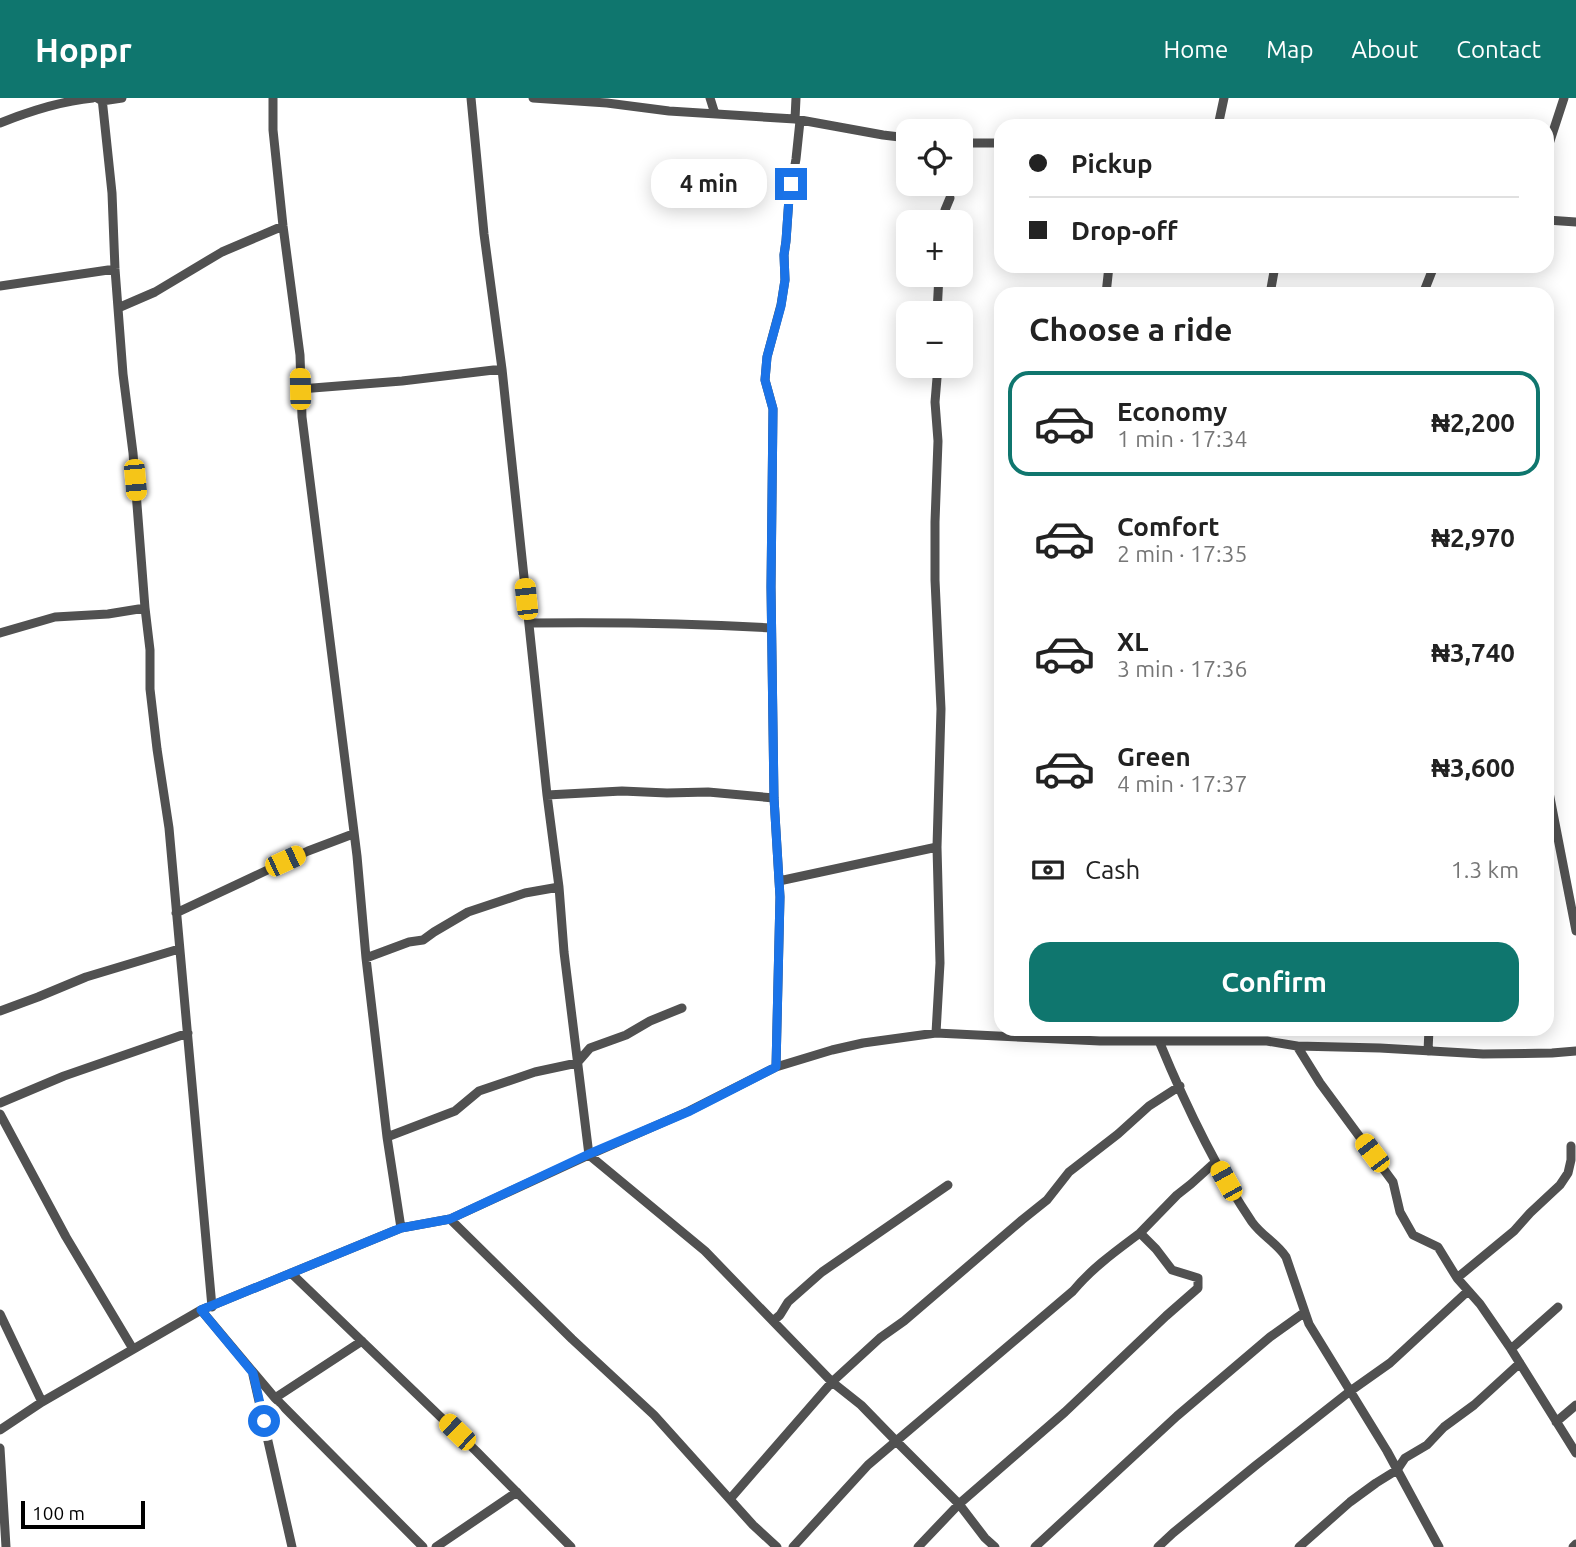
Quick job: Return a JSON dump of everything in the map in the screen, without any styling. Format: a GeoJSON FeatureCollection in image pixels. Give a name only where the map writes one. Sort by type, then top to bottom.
{"type":"FeatureCollection","features":[{"type":"Feature","properties":{"kind":"street"},"geometry":{"type":"LineString","coordinates":[[0,123],[65,102],[122,98]]}},
{"type":"Feature","properties":{"kind":"street"},"geometry":{"type":"LineString","coordinates":[[273,98],[273,130],[283,226],[300,355],[302,417],[387,1137],[401,1228]]}},
{"type":"Feature","properties":{"kind":"street"},"geometry":{"type":"LineString","coordinates":[[471,98],[564,952],[589,1154],[705,1251],[832,1382],[861,1405],[897,1441],[995,1547]]}},
{"type":"Feature","properties":{"kind":"street"},"geometry":{"type":"LineString","coordinates":[[533,98],[623,101],[668,111],[797,120],[896,137]]}},
{"type":"Feature","properties":{"kind":"street"},"geometry":{"type":"LineString","coordinates":[[710,98],[715,114]]}},
{"type":"Feature","properties":{"kind":"street"},"geometry":{"type":"LineString","coordinates":[[776,1067],[779,881],[774,798],[771,628],[773,409],[765,380],[767,357],[785,280],[784,255],[789,198],[796,159],[796,98]]}},
{"type":"Feature","properties":{"kind":"street"},"geometry":{"type":"LineString","coordinates":[[1220,119],[1224,98]]}},
{"type":"Feature","properties":{"kind":"street"},"geometry":{"type":"LineString","coordinates":[[1554,129],[1564,98]]}},
{"type":"Feature","properties":{"kind":"street"},"geometry":{"type":"LineString","coordinates":[[98,99],[111,193],[123,374],[133,453],[150,650],[150,689],[169,828],[212,1307]]}},
{"type":"Feature","properties":{"kind":"street"},"geometry":{"type":"LineString","coordinates":[[973,143],[994,143]]}},
{"type":"Feature","properties":{"kind":"street"},"geometry":{"type":"LineString","coordinates":[[945,210],[950,198]]}},
{"type":"Feature","properties":{"kind":"street"},"geometry":{"type":"LineString","coordinates":[[1554,220],[1576,222]]}},
{"type":"Feature","properties":{"kind":"street"},"geometry":{"type":"LineString","coordinates":[[118,308],[155,292],[222,252],[283,226]]}},
{"type":"Feature","properties":{"kind":"street"},"geometry":{"type":"LineString","coordinates":[[0,286],[115,269]]}},
{"type":"Feature","properties":{"kind":"street"},"geometry":{"type":"LineString","coordinates":[[300,389],[502,369]]}},
{"type":"Feature","properties":{"kind":"street"},"geometry":{"type":"LineString","coordinates":[[936,1032],[940,963],[937,847],[941,709],[935,569],[937,378]]}},
{"type":"Feature","properties":{"kind":"street"},"geometry":{"type":"LineString","coordinates":[[0,633],[55,617],[108,614],[145,608]]}},
{"type":"Feature","properties":{"kind":"street"},"geometry":{"type":"LineString","coordinates":[[529,622],[679,623],[771,628]]}},
{"type":"Feature","properties":{"kind":"street"},"geometry":{"type":"LineString","coordinates":[[547,795],[622,791],[708,792],[774,798]]}},
{"type":"Feature","properties":{"kind":"street"},"geometry":{"type":"LineString","coordinates":[[1554,818],[1576,930]]}},
{"type":"Feature","properties":{"kind":"street"},"geometry":{"type":"LineString","coordinates":[[176,913],[308,851],[353,834]]}},
{"type":"Feature","properties":{"kind":"street"},"geometry":{"type":"LineString","coordinates":[[779,881],[937,847]]}},
{"type":"Feature","properties":{"kind":"street"},"geometry":{"type":"LineString","coordinates":[[366,958],[409,942],[423,940],[468,912],[525,893],[559,887]]}},
{"type":"Feature","properties":{"kind":"street"},"geometry":{"type":"LineString","coordinates":[[0,1011],[86,977],[179,949]]}},
{"type":"Feature","properties":{"kind":"street"},"geometry":{"type":"LineString","coordinates":[[387,1137],[455,1111],[479,1091],[535,1072],[577,1063],[590,1048],[626,1035],[650,1021],[682,1008]]}},
{"type":"Feature","properties":{"kind":"street"},"geometry":{"type":"LineString","coordinates":[[0,1430],[42,1402],[201,1310],[401,1228],[450,1219],[589,1154],[690,1111],[776,1067],[874,1041],[936,1032],[994,1035]]}},
{"type":"Feature","properties":{"kind":"street"},"geometry":{"type":"LineString","coordinates":[[0,1103],[64,1076],[188,1033]]}},
{"type":"Feature","properties":{"kind":"street"},"geometry":{"type":"LineString","coordinates":[[1009,1036],[1100,1041],[1267,1041],[1297,1046],[1483,1054],[1552,1054],[1576,1051]]}},
{"type":"Feature","properties":{"kind":"street"},"geometry":{"type":"LineString","coordinates":[[1099,1036],[1100,1041]]}},
{"type":"Feature","properties":{"kind":"street"},"geometry":{"type":"LineString","coordinates":[[1267,1036],[1267,1041]]}},
{"type":"Feature","properties":{"kind":"street"},"geometry":{"type":"LineString","coordinates":[[1428,1051],[1429,1036]]}},
{"type":"Feature","properties":{"kind":"street"},"geometry":{"type":"LineString","coordinates":[[1159,1041],[1218,1166],[1254,1225],[1286,1257],[1309,1324],[1397,1470],[1439,1547]]}},
{"type":"Feature","properties":{"kind":"street"},"geometry":{"type":"LineString","coordinates":[[1297,1046],[1320,1083],[1392,1182],[1400,1212],[1413,1235],[1438,1247],[1457,1278],[1480,1304],[1511,1349],[1576,1453]]}},
{"type":"Feature","properties":{"kind":"street"},"geometry":{"type":"LineString","coordinates":[[730,1499],[832,1382],[880,1338],[904,1321],[1047,1200],[1069,1172],[1149,1106],[1180,1086]]}},
{"type":"Feature","properties":{"kind":"street"},"geometry":{"type":"LineString","coordinates":[[0,1114],[66,1237],[133,1349]]}},
{"type":"Feature","properties":{"kind":"street"},"geometry":{"type":"LineString","coordinates":[[1457,1278],[1514,1231],[1560,1185],[1568,1172],[1571,1146]]}},
{"type":"Feature","properties":{"kind":"street"},"geometry":{"type":"LineString","coordinates":[[793,1547],[868,1465],[1073,1291],[1094,1269],[1140,1233],[1177,1195],[1212,1165],[1218,1166]]}},
{"type":"Feature","properties":{"kind":"street"},"geometry":{"type":"LineString","coordinates":[[773,1321],[788,1302],[821,1272],[948,1185]]}},
{"type":"Feature","properties":{"kind":"street"},"geometry":{"type":"LineString","coordinates":[[450,1219],[654,1415],[753,1525],[777,1547]]}},
{"type":"Feature","properties":{"kind":"street"},"geometry":{"type":"LineString","coordinates":[[918,1547],[958,1504],[1065,1412],[1198,1288],[1198,1279],[1172,1270],[1140,1233]]}},
{"type":"Feature","properties":{"kind":"street"},"geometry":{"type":"LineString","coordinates":[[291,1273],[476,1451],[571,1547]]}},
{"type":"Feature","properties":{"kind":"street"},"geometry":{"type":"LineString","coordinates":[[1157,1547],[1349,1392],[1390,1363],[1468,1291]]}},
{"type":"Feature","properties":{"kind":"street"},"geometry":{"type":"LineString","coordinates":[[1511,1349],[1558,1307]]}},
{"type":"Feature","properties":{"kind":"street"},"geometry":{"type":"LineString","coordinates":[[201,1310],[275,1398],[423,1547]]}},
{"type":"Feature","properties":{"kind":"street"},"geometry":{"type":"LineString","coordinates":[[1035,1547],[1177,1416],[1270,1337],[1305,1312]]}},
{"type":"Feature","properties":{"kind":"street"},"geometry":{"type":"LineString","coordinates":[[0,1314],[42,1402]]}},
{"type":"Feature","properties":{"kind":"street"},"geometry":{"type":"LineString","coordinates":[[275,1398],[362,1341]]}},
{"type":"Feature","properties":{"kind":"street"},"geometry":{"type":"LineString","coordinates":[[1299,1547],[1350,1502],[1397,1470],[1405,1458],[1427,1445],[1444,1427],[1474,1405],[1520,1363]]}},
{"type":"Feature","properties":{"kind":"street"},"geometry":{"type":"LineString","coordinates":[[253,1373],[292,1547]]}},
{"type":"Feature","properties":{"kind":"street"},"geometry":{"type":"LineString","coordinates":[[1556,1422],[1576,1405]]}},
{"type":"Feature","properties":{"kind":"street"},"geometry":{"type":"LineString","coordinates":[[0,1448],[6,1547]]}},
{"type":"Feature","properties":{"kind":"street"},"geometry":{"type":"LineString","coordinates":[[436,1547],[517,1493]]}},
{"type":"Feature","properties":{"kind":"route"},"geometry":{"type":"LineString","coordinates":[[264,1421],[253,1373],[201,1310],[376,1237],[401,1228],[450,1219],[589,1154],[690,1111],[776,1067],[780,897],[774,798],[771,587],[773,409],[765,380],[767,357],[785,280],[784,255],[791,184]]}}]}
